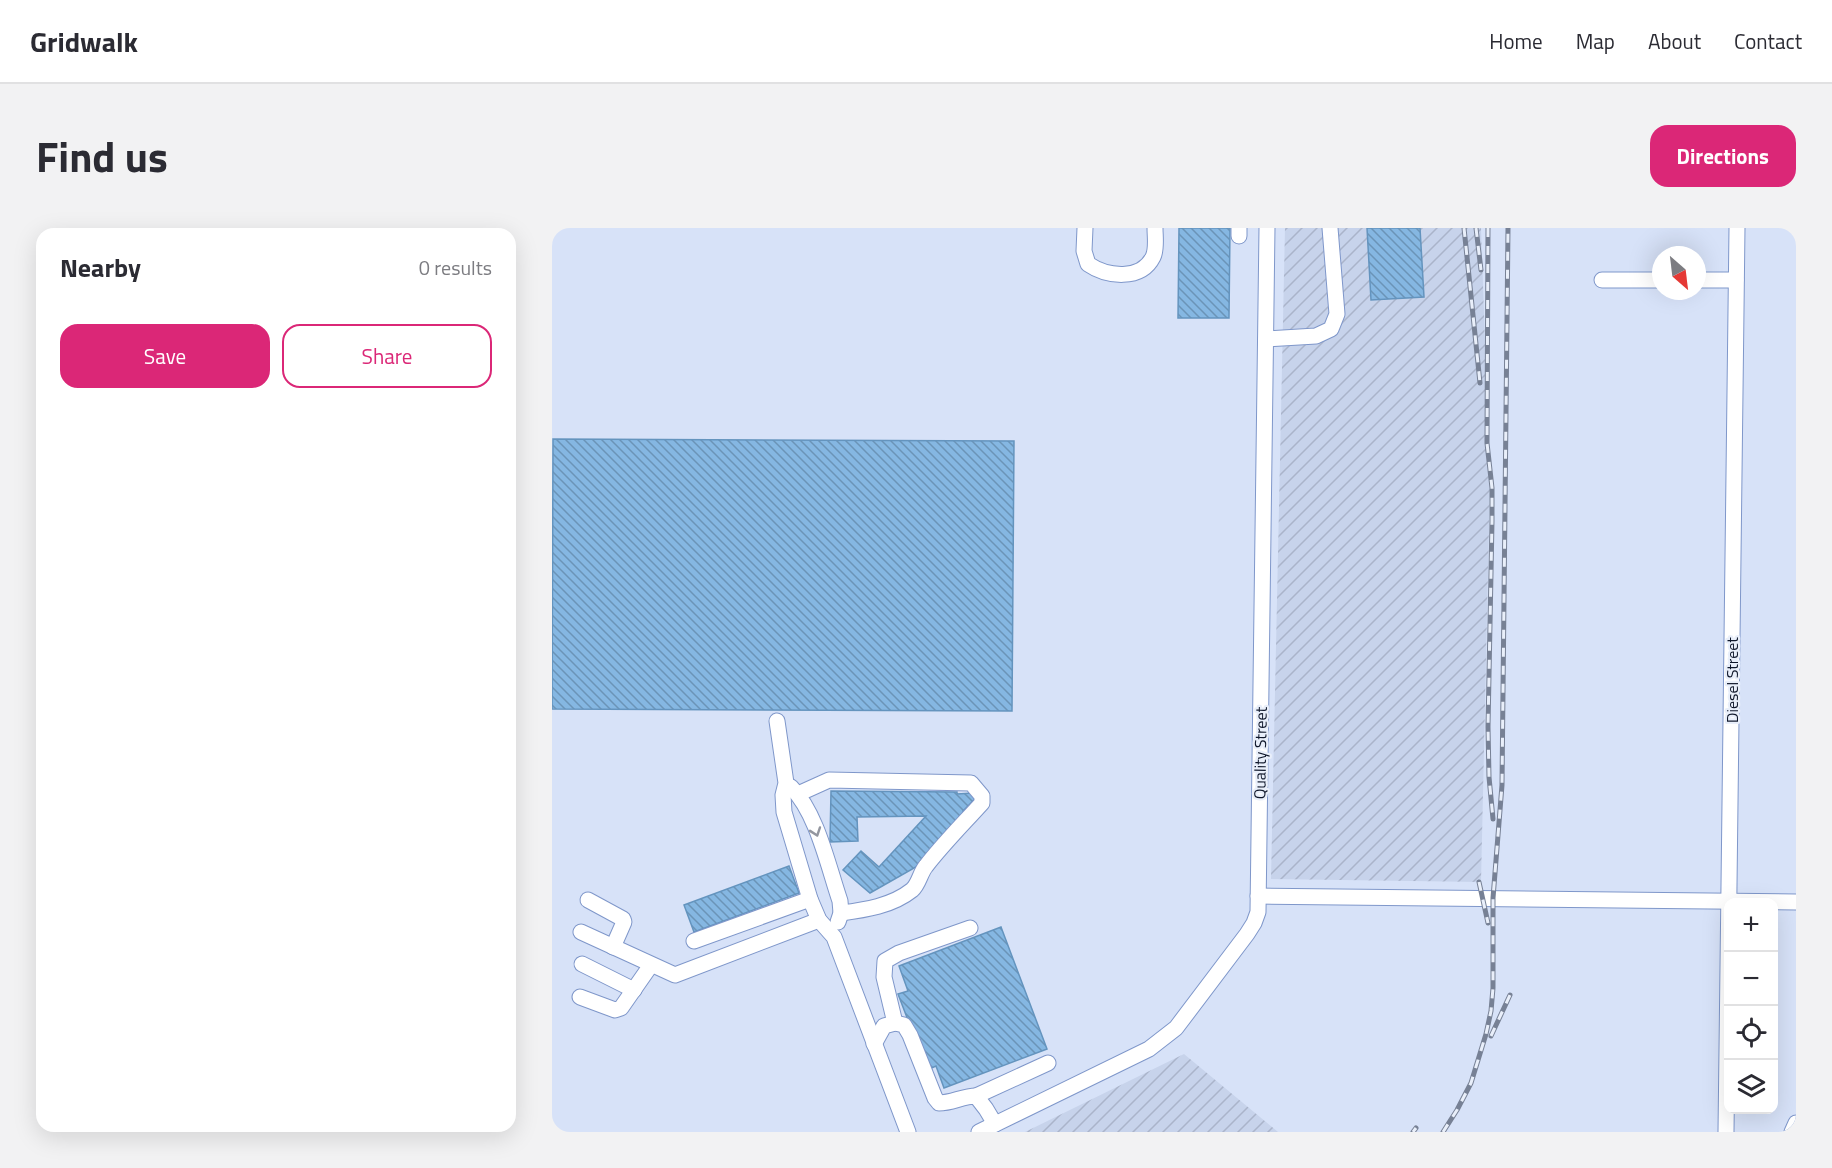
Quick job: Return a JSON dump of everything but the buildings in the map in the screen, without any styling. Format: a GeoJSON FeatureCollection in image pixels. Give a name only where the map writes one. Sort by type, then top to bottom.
{"type":"FeatureCollection","features":[{"type":"Feature","properties":{"kind":"street"},"geometry":{"type":"LineString","coordinates":[[1085,228],[1084,251],[1088,264],[1104,273],[1121,275],[1139,270],[1151,260],[1154,255],[1155,228]]}},
{"type":"Feature","properties":{"kind":"street","name":"Quality Street"},"geometry":{"type":"LineString","coordinates":[[979,1132],[1149,1048],[1176,1028],[1254,922],[1258,912],[1267,228]]}},
{"type":"Feature","properties":{"kind":"street"},"geometry":{"type":"LineString","coordinates":[[1266,339],[1316,336],[1331,329],[1337,314],[1330,228]]}},
{"type":"Feature","properties":{"kind":"street","name":"Diesel Street"},"geometry":{"type":"LineString","coordinates":[[1728,898],[1737,228]]}},
{"type":"Feature","properties":{"kind":"street"},"geometry":{"type":"LineString","coordinates":[[1602,280],[1652,280]]}},
{"type":"Feature","properties":{"kind":"street"},"geometry":{"type":"LineString","coordinates":[[1706,280],[1736,280]]}},
{"type":"Feature","properties":{"kind":"street"},"geometry":{"type":"LineString","coordinates":[[777,721],[786,783],[783,795],[784,812],[810,899],[819,920],[834,937],[908,1132]]}},
{"type":"Feature","properties":{"kind":"street"},"geometry":{"type":"LineString","coordinates":[[798,794],[829,780],[971,783],[982,796],[982,803],[924,868],[914,889],[884,904],[841,913]]}},
{"type":"Feature","properties":{"kind":"street"},"geometry":{"type":"LineString","coordinates":[[786,783],[807,807],[840,901],[841,913],[834,937]]}},
{"type":"Feature","properties":{"kind":"street"},"geometry":{"type":"LineString","coordinates":[[1258,896],[1724,902]]}},
{"type":"Feature","properties":{"kind":"street"},"geometry":{"type":"LineString","coordinates":[[694,940],[810,899]]}},
{"type":"Feature","properties":{"kind":"street"},"geometry":{"type":"LineString","coordinates":[[588,900],[623,919],[624,922],[613,947]]}},
{"type":"Feature","properties":{"kind":"street"},"geometry":{"type":"LineString","coordinates":[[1778,902],[1796,902]]}},
{"type":"Feature","properties":{"kind":"street"},"geometry":{"type":"LineString","coordinates":[[581,932],[675,975],[819,920]]}},
{"type":"Feature","properties":{"kind":"street"},"geometry":{"type":"LineString","coordinates":[[894,1023],[884,977],[885,961],[899,953],[970,928]]}},
{"type":"Feature","properties":{"kind":"street","name":"Diesel Street"},"geometry":{"type":"LineString","coordinates":[[1726,1132],[1728,952]]}},
{"type":"Feature","properties":{"kind":"street"},"geometry":{"type":"LineString","coordinates":[[582,964],[634,990]]}},
{"type":"Feature","properties":{"kind":"street"},"geometry":{"type":"LineString","coordinates":[[580,997],[615,1010],[621,1008],[651,965]]}},
{"type":"Feature","properties":{"kind":"street"},"geometry":{"type":"LineString","coordinates":[[874,1044],[884,1026],[894,1023],[904,1024],[939,1103],[976,1096],[1047,1063]]}},
{"type":"Feature","properties":{"kind":"street"},"geometry":{"type":"LineString","coordinates":[[976,1096],[987,1108],[995,1124]]}},
{"type":"Feature","properties":{"kind":"street"},"geometry":{"type":"LineString","coordinates":[[1792,1132],[1796,1123]]}},
{"type":"Feature","properties":{"kind":"shaded area"},"geometry":{"type":"Polygon","coordinates":[[[1285,228],[1481,228],[1490,484],[1481,882],[1271,879],[1285,228]]]}},
{"type":"Feature","properties":{"kind":"shaded area"},"geometry":{"type":"Polygon","coordinates":[[[1184,1054],[1278,1132],[1025,1132],[1184,1054]]]}},
{"type":"Feature","properties":{"kind":"railway"},"geometry":{"type":"LineString","coordinates":[[1464,228],[1480,383]]}},
{"type":"Feature","properties":{"kind":"railway"},"geometry":{"type":"LineString","coordinates":[[1476,228],[1481,270]]}},
{"type":"Feature","properties":{"kind":"railway"},"geometry":{"type":"LineString","coordinates":[[1488,228],[1487,443],[1492,488],[1488,727],[1493,819]]}},
{"type":"Feature","properties":{"kind":"railway"},"geometry":{"type":"LineString","coordinates":[[1443,1132],[1471,1083],[1486,1034],[1493,988],[1493,898],[1502,785],[1508,228]]}},
{"type":"Feature","properties":{"kind":"railway"},"geometry":{"type":"LineString","coordinates":[[1479,882],[1488,923]]}},
{"type":"Feature","properties":{"kind":"railway"},"geometry":{"type":"LineString","coordinates":[[1491,1036],[1510,995]]}},
{"type":"Feature","properties":{"kind":"railway"},"geometry":{"type":"LineString","coordinates":[[1413,1132],[1416,1128]]}}]}
